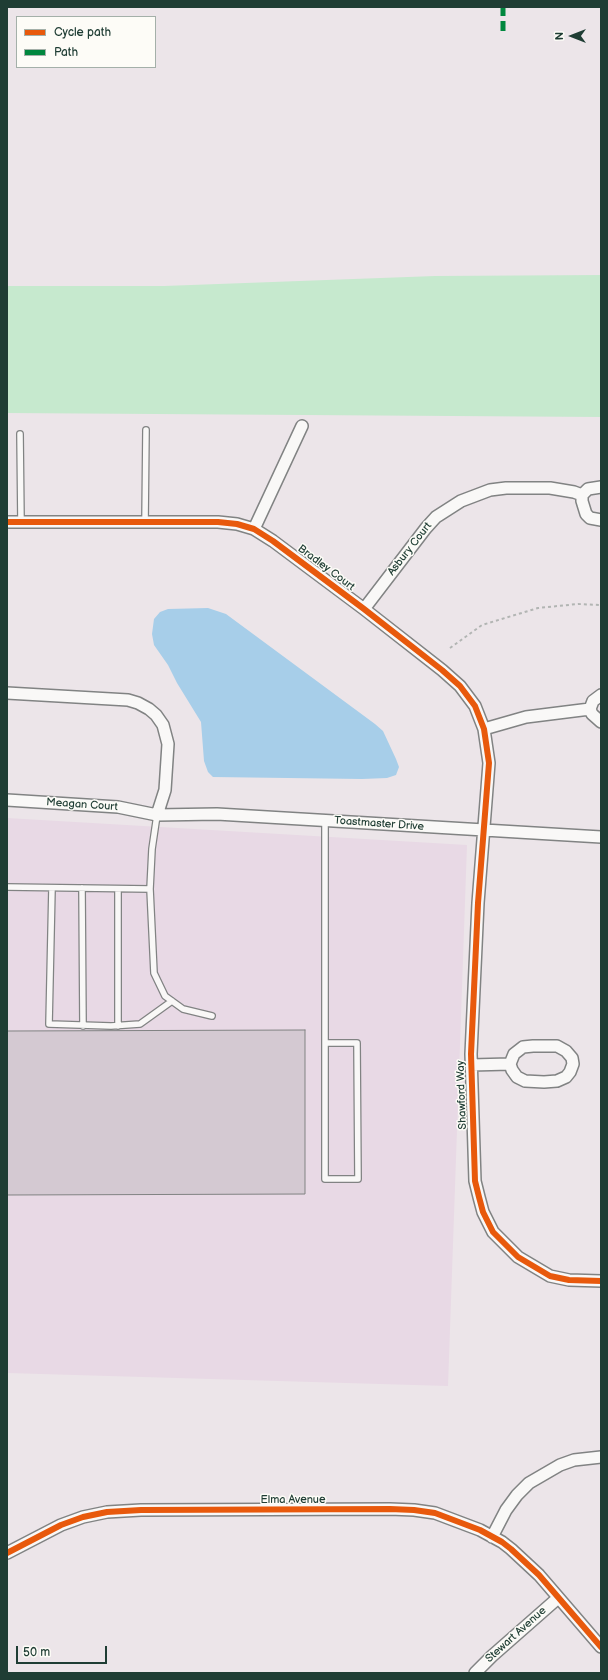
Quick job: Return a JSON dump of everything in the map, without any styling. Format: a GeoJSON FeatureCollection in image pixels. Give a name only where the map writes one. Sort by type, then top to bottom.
{"type":"FeatureCollection","features":[{"type":"Feature","properties":{"kind":"street"},"geometry":{"type":"LineString","coordinates":[[254,529],[302,426]]}},
{"type":"Feature","properties":{"kind":"street"},"geometry":{"type":"LineString","coordinates":[[601,487],[588,489],[582,495],[583,508],[586,514],[590,518],[601,520]]}},
{"type":"Feature","properties":{"kind":"street","name":"Asbury Court"},"geometry":{"type":"LineString","coordinates":[[364,609],[426,528],[436,517],[462,501],[490,490],[506,488],[550,488],[574,492],[582,495]]}},
{"type":"Feature","properties":{"kind":"street","name":"Bradley Court"},"geometry":{"type":"LineString","coordinates":[[7,522],[226,522],[254,529],[273,541],[442,670],[460,686],[475,706],[484,729],[489,763],[483,830]]}},
{"type":"Feature","properties":{"kind":"street"},"geometry":{"type":"LineString","coordinates":[[7,693],[128,700],[149,709],[156,715],[163,725],[168,744],[165,790],[156,815]]}},
{"type":"Feature","properties":{"kind":"street"},"geometry":{"type":"LineString","coordinates":[[601,695],[593,701],[590,709],[592,714],[601,722]]}},
{"type":"Feature","properties":{"kind":"street"},"geometry":{"type":"LineString","coordinates":[[484,729],[526,717],[590,709]]}},
{"type":"Feature","properties":{"kind":"street","name":"Meagan Court"},"geometry":{"type":"LineString","coordinates":[[7,800],[118,807],[156,815]]}},
{"type":"Feature","properties":{"kind":"street","name":"Toastmaster Drive"},"geometry":{"type":"LineString","coordinates":[[156,815],[218,814],[601,837]]}},
{"type":"Feature","properties":{"kind":"street","name":"Shawford Way"},"geometry":{"type":"LineString","coordinates":[[483,830],[474,978],[471,1065],[475,1181],[483,1212],[493,1232],[518,1257],[550,1276],[569,1280],[601,1280]]}},
{"type":"Feature","properties":{"kind":"street"},"geometry":{"type":"LineString","coordinates":[[557,1046],[566,1051],[572,1058],[573,1064],[566,1077],[558,1081],[544,1082],[525,1081],[517,1077],[510,1064],[514,1054],[524,1047],[557,1046]]}},
{"type":"Feature","properties":{"kind":"street"},"geometry":{"type":"LineString","coordinates":[[471,1065],[510,1064]]}},
{"type":"Feature","properties":{"kind":"street"},"geometry":{"type":"LineString","coordinates":[[492,1537],[506,1510],[517,1494],[529,1483],[560,1465],[574,1460],[601,1457]]}},
{"type":"Feature","properties":{"kind":"street","name":"Elma Avenue"},"geometry":{"type":"LineString","coordinates":[[7,1553],[60,1525],[83,1517],[107,1512],[141,1510],[414,1510],[435,1513],[456,1520],[502,1542],[526,1561],[540,1575],[601,1647]]}},
{"type":"Feature","properties":{"kind":"street","name":"Stewart Avenue"},"geometry":{"type":"LineString","coordinates":[[475,1673],[492,1656],[558,1598]]}},
{"type":"Feature","properties":{"kind":"lane"},"geometry":{"type":"LineString","coordinates":[[145,522],[146,430]]}},
{"type":"Feature","properties":{"kind":"lane"},"geometry":{"type":"LineString","coordinates":[[20,434],[21,522]]}},
{"type":"Feature","properties":{"kind":"lane"},"geometry":{"type":"LineString","coordinates":[[156,815],[152,849],[150,888],[154,973],[165,996],[183,1009],[212,1016]]}},
{"type":"Feature","properties":{"kind":"lane"},"geometry":{"type":"LineString","coordinates":[[325,821],[325,1043],[325,1179],[358,1179],[357,1043],[325,1043]]}},
{"type":"Feature","properties":{"kind":"lane"},"geometry":{"type":"LineString","coordinates":[[7,887],[118,889],[150,888]]}},
{"type":"Feature","properties":{"kind":"lane"},"geometry":{"type":"LineString","coordinates":[[52,888],[49,1024],[118,1026],[140,1024],[172,1001]]}},
{"type":"Feature","properties":{"kind":"lane"},"geometry":{"type":"LineString","coordinates":[[82,888],[83,1026]]}},
{"type":"Feature","properties":{"kind":"lane"},"geometry":{"type":"LineString","coordinates":[[118,889],[118,1026]]}},
{"type":"Feature","properties":{"kind":"path"},"geometry":{"type":"LineString","coordinates":[[450,648],[482,625],[538,608],[578,604],[601,605]]}},
{"type":"Feature","properties":{"kind":"shaded area"},"geometry":{"type":"Polygon","coordinates":[[[7,818],[467,845],[448,1386],[7,1373],[7,818]]]}},
{"type":"Feature","properties":{"kind":"green space"},"geometry":{"type":"Polygon","coordinates":[[[601,275],[601,417],[7,413],[7,286],[164,286],[435,276],[601,275]]]}},
{"type":"Feature","properties":{"kind":"water"},"geometry":{"type":"Polygon","coordinates":[[[208,608],[226,614],[383,731],[399,767],[396,775],[387,778],[362,779],[213,777],[208,772],[204,761],[201,722],[177,683],[168,665],[154,645],[152,634],[154,619],[160,612],[168,609],[208,608]]]}},
{"type":"Feature","properties":{"kind":"building"},"geometry":{"type":"Polygon","coordinates":[[[305,1030],[305,1194],[7,1195],[7,1031],[305,1030]]]}},
{"type":"Feature","properties":{"kind":"marked path"},"geometry":{"type":"LineString","coordinates":[[503,7],[503,31]]}},
{"type":"Feature","properties":{"kind":"cycle path"},"geometry":{"type":"LineString","coordinates":[[7,522],[218,522],[237,524],[254,529],[273,541],[364,609],[442,670],[460,686],[475,706],[484,729],[489,763],[478,903],[471,1054],[475,1181],[483,1212],[493,1232],[518,1257],[550,1276],[569,1280],[601,1281]]}},
{"type":"Feature","properties":{"kind":"cycle path"},"geometry":{"type":"LineString","coordinates":[[7,1553],[61,1525],[83,1517],[107,1512],[141,1510],[390,1509],[435,1513],[480,1530],[502,1542],[511,1549],[539,1575],[601,1647]]}}]}
